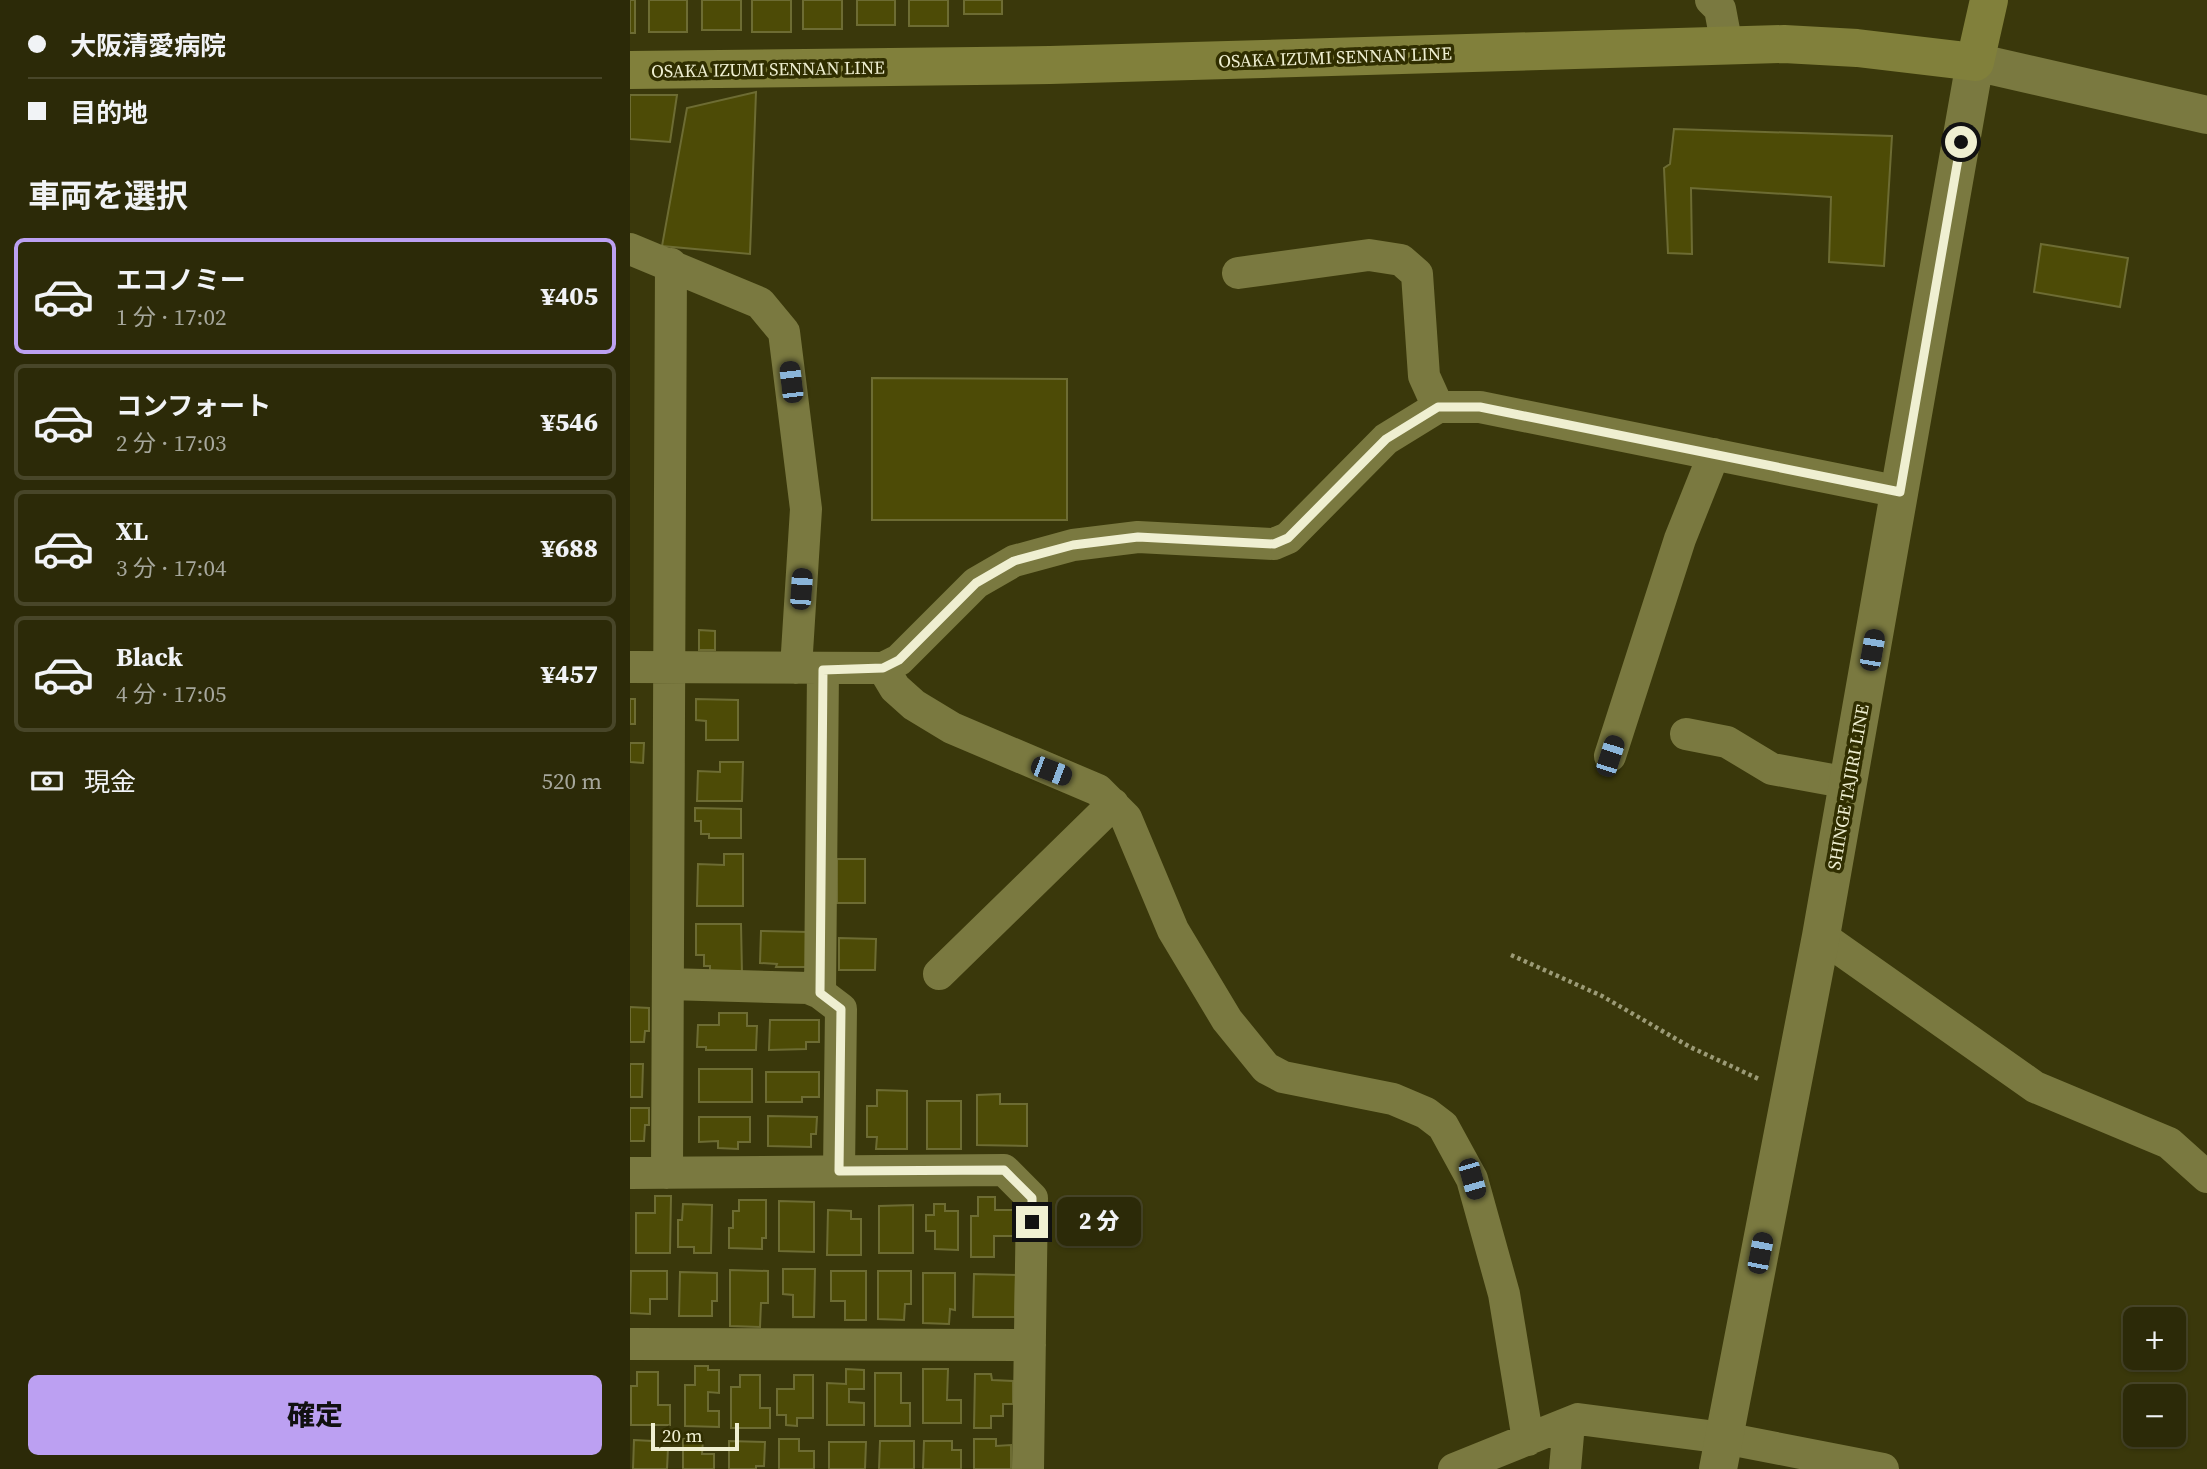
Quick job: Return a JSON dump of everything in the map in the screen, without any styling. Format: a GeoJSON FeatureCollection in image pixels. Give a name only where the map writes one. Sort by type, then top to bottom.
{"type":"FeatureCollection","features":[{"type":"Feature","properties":{"kind":"main road"},"geometry":{"type":"LineString","coordinates":[[1989,0],[1975,62],[2207,115]]}},
{"type":"Feature","properties":{"kind":"main road","name":"OSAKA IZUMI SENNAN LINE"},"geometry":{"type":"LineString","coordinates":[[630,71],[1051,65],[1784,44],[1857,48],[1975,62]]}},
{"type":"Feature","properties":{"kind":"main road","name":"SHINGE TAJIRI LINE"},"geometry":{"type":"LineString","coordinates":[[1721,1454],[1849,783],[1975,62]]}},
{"type":"Feature","properties":{"kind":"street"},"geometry":{"type":"LineString","coordinates":[[1711,0],[1720,9],[1727,46]]}},
{"type":"Feature","properties":{"kind":"street"},"geometry":{"type":"LineString","coordinates":[[630,249],[760,303],[785,332],[806,509],[820,993]]}},
{"type":"Feature","properties":{"kind":"street"},"geometry":{"type":"LineString","coordinates":[[1238,273],[1369,255],[1401,260],[1417,274],[1420,294],[1419,336],[1424,376],[1438,407]]}},
{"type":"Feature","properties":{"kind":"street"},"geometry":{"type":"LineString","coordinates":[[667,1173],[671,264]]}},
{"type":"Feature","properties":{"kind":"street"},"geometry":{"type":"LineString","coordinates":[[630,667],[883,668],[899,660],[976,583],[1014,561],[1073,545],[1138,537],[1274,544],[1288,538],[1386,439],[1438,407],[1480,407],[1900,492]]}},
{"type":"Feature","properties":{"kind":"street"},"geometry":{"type":"LineString","coordinates":[[1610,756],[1680,539],[1714,454]]}},
{"type":"Feature","properties":{"kind":"street"},"geometry":{"type":"LineString","coordinates":[[883,668],[895,688],[914,705],[952,728],[1098,790],[1113,804],[1126,818],[1173,930],[1227,1020],[1266,1068],[1283,1077],[1393,1099],[1426,1113],[1443,1126],[1472,1179],[1504,1294],[1528,1440]]}},
{"type":"Feature","properties":{"kind":"street"},"geometry":{"type":"LineString","coordinates":[[1686,733],[1727,742],[1772,769],[1849,783]]}},
{"type":"Feature","properties":{"kind":"street"},"geometry":{"type":"LineString","coordinates":[[939,974],[1113,804]]}},
{"type":"Feature","properties":{"kind":"street"},"geometry":{"type":"LineString","coordinates":[[1821,936],[2035,1087],[2169,1143],[2207,1177]]}},
{"type":"Feature","properties":{"kind":"street"},"geometry":{"type":"LineString","coordinates":[[668,984],[808,988],[820,993],[841,1009],[839,1171]]}},
{"type":"Feature","properties":{"kind":"street"},"geometry":{"type":"LineString","coordinates":[[630,1173],[1004,1170],[1032,1198],[1028,1469]]}},
{"type":"Feature","properties":{"kind":"street"},"geometry":{"type":"LineString","coordinates":[[630,1343],[1030,1345]]}},
{"type":"Feature","properties":{"kind":"street"},"geometry":{"type":"LineString","coordinates":[[1454,1469],[1578,1419],[1721,1454],[1883,1469]]}},
{"type":"Feature","properties":{"kind":"street"},"geometry":{"type":"LineString","coordinates":[[1565,1469],[1569,1423]]}},
{"type":"Feature","properties":{"kind":"path"},"geometry":{"type":"LineString","coordinates":[[1511,955],[1602,996],[1690,1047],[1790,1094]]}},
{"type":"Feature","properties":{"kind":"building"},"geometry":{"type":"Polygon","coordinates":[[[630,0],[635,0],[635,33],[630,33],[630,0]]]}},
{"type":"Feature","properties":{"kind":"building"},"geometry":{"type":"Polygon","coordinates":[[[649,0],[687,0],[687,32],[649,32],[649,0]]]}},
{"type":"Feature","properties":{"kind":"building"},"geometry":{"type":"Polygon","coordinates":[[[702,0],[741,0],[741,30],[702,30],[702,0]]]}},
{"type":"Feature","properties":{"kind":"building"},"geometry":{"type":"Polygon","coordinates":[[[752,0],[791,0],[791,32],[752,32],[752,0]]]}},
{"type":"Feature","properties":{"kind":"building"},"geometry":{"type":"Polygon","coordinates":[[[803,0],[842,0],[842,29],[803,29],[803,0]]]}},
{"type":"Feature","properties":{"kind":"building"},"geometry":{"type":"Polygon","coordinates":[[[857,0],[895,0],[895,25],[857,25],[857,0]]]}},
{"type":"Feature","properties":{"kind":"building"},"geometry":{"type":"Polygon","coordinates":[[[909,0],[948,0],[948,26],[909,26],[909,0]]]}},
{"type":"Feature","properties":{"kind":"building"},"geometry":{"type":"Polygon","coordinates":[[[964,0],[1002,0],[1002,14],[964,14],[964,0]]]}},
{"type":"Feature","properties":{"kind":"building"},"geometry":{"type":"Polygon","coordinates":[[[756,92],[750,254],[662,246],[687,108],[756,92]]]}},
{"type":"Feature","properties":{"kind":"building"},"geometry":{"type":"Polygon","coordinates":[[[630,95],[677,95],[670,142],[630,139],[630,95]]]}},
{"type":"Feature","properties":{"kind":"building"},"geometry":{"type":"Polygon","coordinates":[[[1674,129],[1892,136],[1884,266],[1829,262],[1831,197],[1691,188],[1692,254],[1668,253],[1664,168],[1670,164],[1674,129]]]}},
{"type":"Feature","properties":{"kind":"building"},"geometry":{"type":"Polygon","coordinates":[[[2041,244],[2128,258],[2120,307],[2034,292],[2041,244]]]}},
{"type":"Feature","properties":{"kind":"building"},"geometry":{"type":"Polygon","coordinates":[[[872,378],[1067,379],[1067,520],[872,520],[872,378]]]}},
{"type":"Feature","properties":{"kind":"building"},"geometry":{"type":"Polygon","coordinates":[[[699,630],[715,631],[715,650],[699,650],[699,630]]]}},
{"type":"Feature","properties":{"kind":"building"},"geometry":{"type":"Polygon","coordinates":[[[630,699],[635,699],[635,724],[630,724],[630,699]]]}},
{"type":"Feature","properties":{"kind":"building"},"geometry":{"type":"Polygon","coordinates":[[[696,699],[738,700],[738,740],[706,740],[706,721],[696,720],[696,699]]]}},
{"type":"Feature","properties":{"kind":"building"},"geometry":{"type":"Polygon","coordinates":[[[630,743],[644,743],[643,763],[630,762],[630,743]]]}},
{"type":"Feature","properties":{"kind":"building"},"geometry":{"type":"Polygon","coordinates":[[[720,762],[743,762],[742,801],[697,801],[698,771],[720,772],[720,762]]]}},
{"type":"Feature","properties":{"kind":"building"},"geometry":{"type":"Polygon","coordinates":[[[695,808],[741,809],[741,838],[709,838],[709,834],[701,834],[701,821],[695,821],[695,808]]]}},
{"type":"Feature","properties":{"kind":"building"},"geometry":{"type":"Polygon","coordinates":[[[724,854],[743,854],[743,906],[697,906],[698,864],[724,865],[724,854]]]}},
{"type":"Feature","properties":{"kind":"building"},"geometry":{"type":"Polygon","coordinates":[[[837,859],[865,859],[865,903],[837,903],[837,859]]]}},
{"type":"Feature","properties":{"kind":"building"},"geometry":{"type":"Polygon","coordinates":[[[696,924],[741,924],[742,974],[710,974],[710,966],[704,966],[704,955],[696,955],[696,924]]]}},
{"type":"Feature","properties":{"kind":"building"},"geometry":{"type":"Polygon","coordinates":[[[761,931],[808,932],[808,967],[776,967],[777,964],[760,963],[761,931]]]}},
{"type":"Feature","properties":{"kind":"building"},"geometry":{"type":"Polygon","coordinates":[[[839,938],[876,939],[875,970],[839,970],[839,938]]]}},
{"type":"Feature","properties":{"kind":"building"},"geometry":{"type":"Polygon","coordinates":[[[630,1007],[649,1008],[649,1031],[645,1031],[644,1042],[630,1042],[630,1007]]]}},
{"type":"Feature","properties":{"kind":"building"},"geometry":{"type":"Polygon","coordinates":[[[719,1013],[747,1013],[747,1026],[757,1026],[756,1050],[706,1050],[706,1047],[697,1047],[698,1025],[719,1025],[719,1013]]]}},
{"type":"Feature","properties":{"kind":"building"},"geometry":{"type":"Polygon","coordinates":[[[770,1020],[819,1020],[819,1042],[806,1042],[806,1049],[769,1050],[770,1020]]]}},
{"type":"Feature","properties":{"kind":"building"},"geometry":{"type":"Polygon","coordinates":[[[630,1064],[643,1064],[642,1097],[630,1097],[630,1064]]]}},
{"type":"Feature","properties":{"kind":"building"},"geometry":{"type":"Polygon","coordinates":[[[699,1069],[752,1069],[752,1102],[699,1102],[699,1069]]]}},
{"type":"Feature","properties":{"kind":"building"},"geometry":{"type":"Polygon","coordinates":[[[766,1072],[819,1072],[819,1097],[802,1097],[802,1102],[766,1102],[766,1072]]]}},
{"type":"Feature","properties":{"kind":"building"},"geometry":{"type":"Polygon","coordinates":[[[877,1090],[907,1091],[907,1149],[876,1149],[877,1137],[867,1137],[867,1106],[877,1106],[877,1090]]]}},
{"type":"Feature","properties":{"kind":"building"},"geometry":{"type":"Polygon","coordinates":[[[1000,1094],[1000,1104],[1027,1104],[1027,1146],[977,1145],[977,1095],[1000,1094]]]}},
{"type":"Feature","properties":{"kind":"building"},"geometry":{"type":"Polygon","coordinates":[[[927,1101],[961,1101],[961,1149],[927,1149],[927,1101]]]}},
{"type":"Feature","properties":{"kind":"building"},"geometry":{"type":"Polygon","coordinates":[[[630,1108],[649,1108],[649,1125],[645,1125],[644,1141],[630,1141],[630,1108]]]}},
{"type":"Feature","properties":{"kind":"building"},"geometry":{"type":"Polygon","coordinates":[[[768,1116],[817,1117],[816,1134],[811,1134],[811,1147],[768,1146],[768,1116]]]}},
{"type":"Feature","properties":{"kind":"building"},"geometry":{"type":"Polygon","coordinates":[[[699,1117],[750,1117],[750,1142],[738,1142],[738,1149],[718,1148],[718,1141],[699,1142],[699,1117]]]}},
{"type":"Feature","properties":{"kind":"building"},"geometry":{"type":"Polygon","coordinates":[[[655,1196],[671,1196],[670,1253],[636,1253],[636,1213],[655,1213],[655,1196]]]}},
{"type":"Feature","properties":{"kind":"building"},"geometry":{"type":"Polygon","coordinates":[[[978,1197],[995,1197],[995,1210],[1013,1210],[1013,1236],[994,1236],[994,1257],[971,1257],[971,1216],[978,1216],[978,1197]]]}},
{"type":"Feature","properties":{"kind":"building"},"geometry":{"type":"Polygon","coordinates":[[[739,1200],[766,1200],[766,1238],[762,1238],[762,1249],[729,1248],[729,1228],[733,1228],[733,1211],[739,1211],[739,1200]]]}},
{"type":"Feature","properties":{"kind":"building"},"geometry":{"type":"Polygon","coordinates":[[[779,1201],[814,1202],[814,1252],[779,1251],[779,1201]]]}},
{"type":"Feature","properties":{"kind":"building"},"geometry":{"type":"Polygon","coordinates":[[[683,1204],[712,1205],[711,1253],[694,1253],[694,1247],[678,1247],[678,1220],[682,1220],[683,1204]]]}},
{"type":"Feature","properties":{"kind":"building"},"geometry":{"type":"Polygon","coordinates":[[[934,1204],[945,1204],[945,1211],[958,1211],[958,1250],[935,1249],[935,1231],[926,1231],[926,1215],[934,1215],[934,1204]]]}},
{"type":"Feature","properties":{"kind":"building"},"geometry":{"type":"Polygon","coordinates":[[[913,1205],[913,1253],[879,1253],[879,1206],[913,1205]]]}},
{"type":"Feature","properties":{"kind":"building"},"geometry":{"type":"Polygon","coordinates":[[[828,1210],[851,1211],[851,1219],[861,1219],[861,1255],[827,1255],[828,1210]]]}},
{"type":"Feature","properties":{"kind":"building"},"geometry":{"type":"Polygon","coordinates":[[[783,1269],[815,1269],[814,1317],[793,1317],[793,1295],[783,1294],[783,1269]]]}},
{"type":"Feature","properties":{"kind":"building"},"geometry":{"type":"Polygon","coordinates":[[[730,1270],[768,1271],[768,1303],[761,1303],[760,1327],[730,1326],[730,1270]]]}},
{"type":"Feature","properties":{"kind":"building"},"geometry":{"type":"Polygon","coordinates":[[[631,1271],[667,1271],[667,1299],[650,1299],[650,1314],[630,1313],[631,1271]]]}},
{"type":"Feature","properties":{"kind":"building"},"geometry":{"type":"Polygon","coordinates":[[[831,1271],[866,1271],[866,1320],[845,1320],[845,1301],[831,1301],[831,1271]]]}},
{"type":"Feature","properties":{"kind":"building"},"geometry":{"type":"Polygon","coordinates":[[[878,1271],[911,1271],[911,1304],[905,1304],[904,1320],[878,1319],[878,1271]]]}},
{"type":"Feature","properties":{"kind":"building"},"geometry":{"type":"Polygon","coordinates":[[[680,1272],[717,1273],[717,1301],[712,1301],[712,1316],[679,1316],[680,1272]]]}},
{"type":"Feature","properties":{"kind":"building"},"geometry":{"type":"Polygon","coordinates":[[[923,1273],[955,1273],[955,1310],[950,1309],[949,1324],[923,1323],[923,1273]]]}},
{"type":"Feature","properties":{"kind":"building"},"geometry":{"type":"Polygon","coordinates":[[[974,1274],[1016,1275],[1015,1317],[973,1317],[974,1274]]]}},
{"type":"Feature","properties":{"kind":"building"},"geometry":{"type":"Polygon","coordinates":[[[695,1366],[708,1366],[708,1370],[719,1370],[719,1393],[708,1392],[708,1411],[719,1411],[719,1427],[685,1426],[685,1385],[695,1385],[695,1366]]]}},
{"type":"Feature","properties":{"kind":"building"},"geometry":{"type":"Polygon","coordinates":[[[846,1369],[864,1370],[864,1389],[849,1389],[849,1402],[864,1403],[864,1425],[827,1425],[827,1383],[846,1384],[846,1369]]]}},
{"type":"Feature","properties":{"kind":"building"},"geometry":{"type":"Polygon","coordinates":[[[923,1369],[948,1369],[947,1400],[961,1400],[961,1423],[923,1423],[923,1369]]]}},
{"type":"Feature","properties":{"kind":"building"},"geometry":{"type":"Polygon","coordinates":[[[637,1372],[658,1372],[658,1405],[670,1405],[670,1425],[631,1425],[631,1386],[637,1386],[637,1372]]]}},
{"type":"Feature","properties":{"kind":"building"},"geometry":{"type":"Polygon","coordinates":[[[875,1373],[901,1373],[901,1403],[910,1403],[910,1426],[875,1426],[875,1373]]]}},
{"type":"Feature","properties":{"kind":"building"},"geometry":{"type":"Polygon","coordinates":[[[975,1374],[991,1374],[992,1380],[1013,1381],[1013,1404],[1003,1404],[1003,1416],[991,1416],[991,1428],[974,1428],[975,1374]]]}},
{"type":"Feature","properties":{"kind":"building"},"geometry":{"type":"Polygon","coordinates":[[[740,1375],[760,1375],[760,1408],[770,1408],[770,1428],[731,1428],[731,1387],[740,1387],[740,1375]]]}},
{"type":"Feature","properties":{"kind":"building"},"geometry":{"type":"Polygon","coordinates":[[[794,1375],[813,1375],[813,1418],[797,1418],[797,1426],[786,1425],[786,1415],[777,1415],[777,1389],[794,1389],[794,1375]]]}},
{"type":"Feature","properties":{"kind":"building"},"geometry":{"type":"Polygon","coordinates":[[[683,1439],[703,1440],[702,1454],[714,1454],[714,1469],[683,1469],[683,1439]]]}},
{"type":"Feature","properties":{"kind":"building"},"geometry":{"type":"Polygon","coordinates":[[[779,1439],[799,1439],[799,1451],[814,1451],[814,1469],[779,1469],[779,1439]]]}},
{"type":"Feature","properties":{"kind":"building"},"geometry":{"type":"Polygon","coordinates":[[[974,1439],[996,1439],[996,1446],[1011,1445],[1011,1469],[974,1469],[974,1439]]]}},
{"type":"Feature","properties":{"kind":"building"},"geometry":{"type":"Polygon","coordinates":[[[634,1440],[652,1441],[652,1448],[668,1448],[667,1469],[633,1469],[634,1440]]]}},
{"type":"Feature","properties":{"kind":"building"},"geometry":{"type":"Polygon","coordinates":[[[729,1441],[765,1442],[764,1466],[756,1466],[756,1469],[729,1469],[729,1441]]]}},
{"type":"Feature","properties":{"kind":"building"},"geometry":{"type":"Polygon","coordinates":[[[880,1441],[914,1441],[914,1469],[879,1469],[880,1441]]]}},
{"type":"Feature","properties":{"kind":"building"},"geometry":{"type":"Polygon","coordinates":[[[924,1441],[952,1441],[952,1450],[961,1450],[961,1469],[923,1469],[924,1441]]]}},
{"type":"Feature","properties":{"kind":"building"},"geometry":{"type":"Polygon","coordinates":[[[829,1442],[866,1442],[865,1469],[829,1469],[829,1442]]]}},
{"type":"Feature","properties":{"kind":"route"},"geometry":{"type":"LineString","coordinates":[[1032,1222],[1032,1198],[1004,1170],[839,1171],[841,1009],[820,993],[823,670],[883,668],[899,660],[976,583],[1014,561],[1073,545],[1138,537],[1274,544],[1288,538],[1386,439],[1438,407],[1480,407],[1900,492],[1961,142]]}}]}
